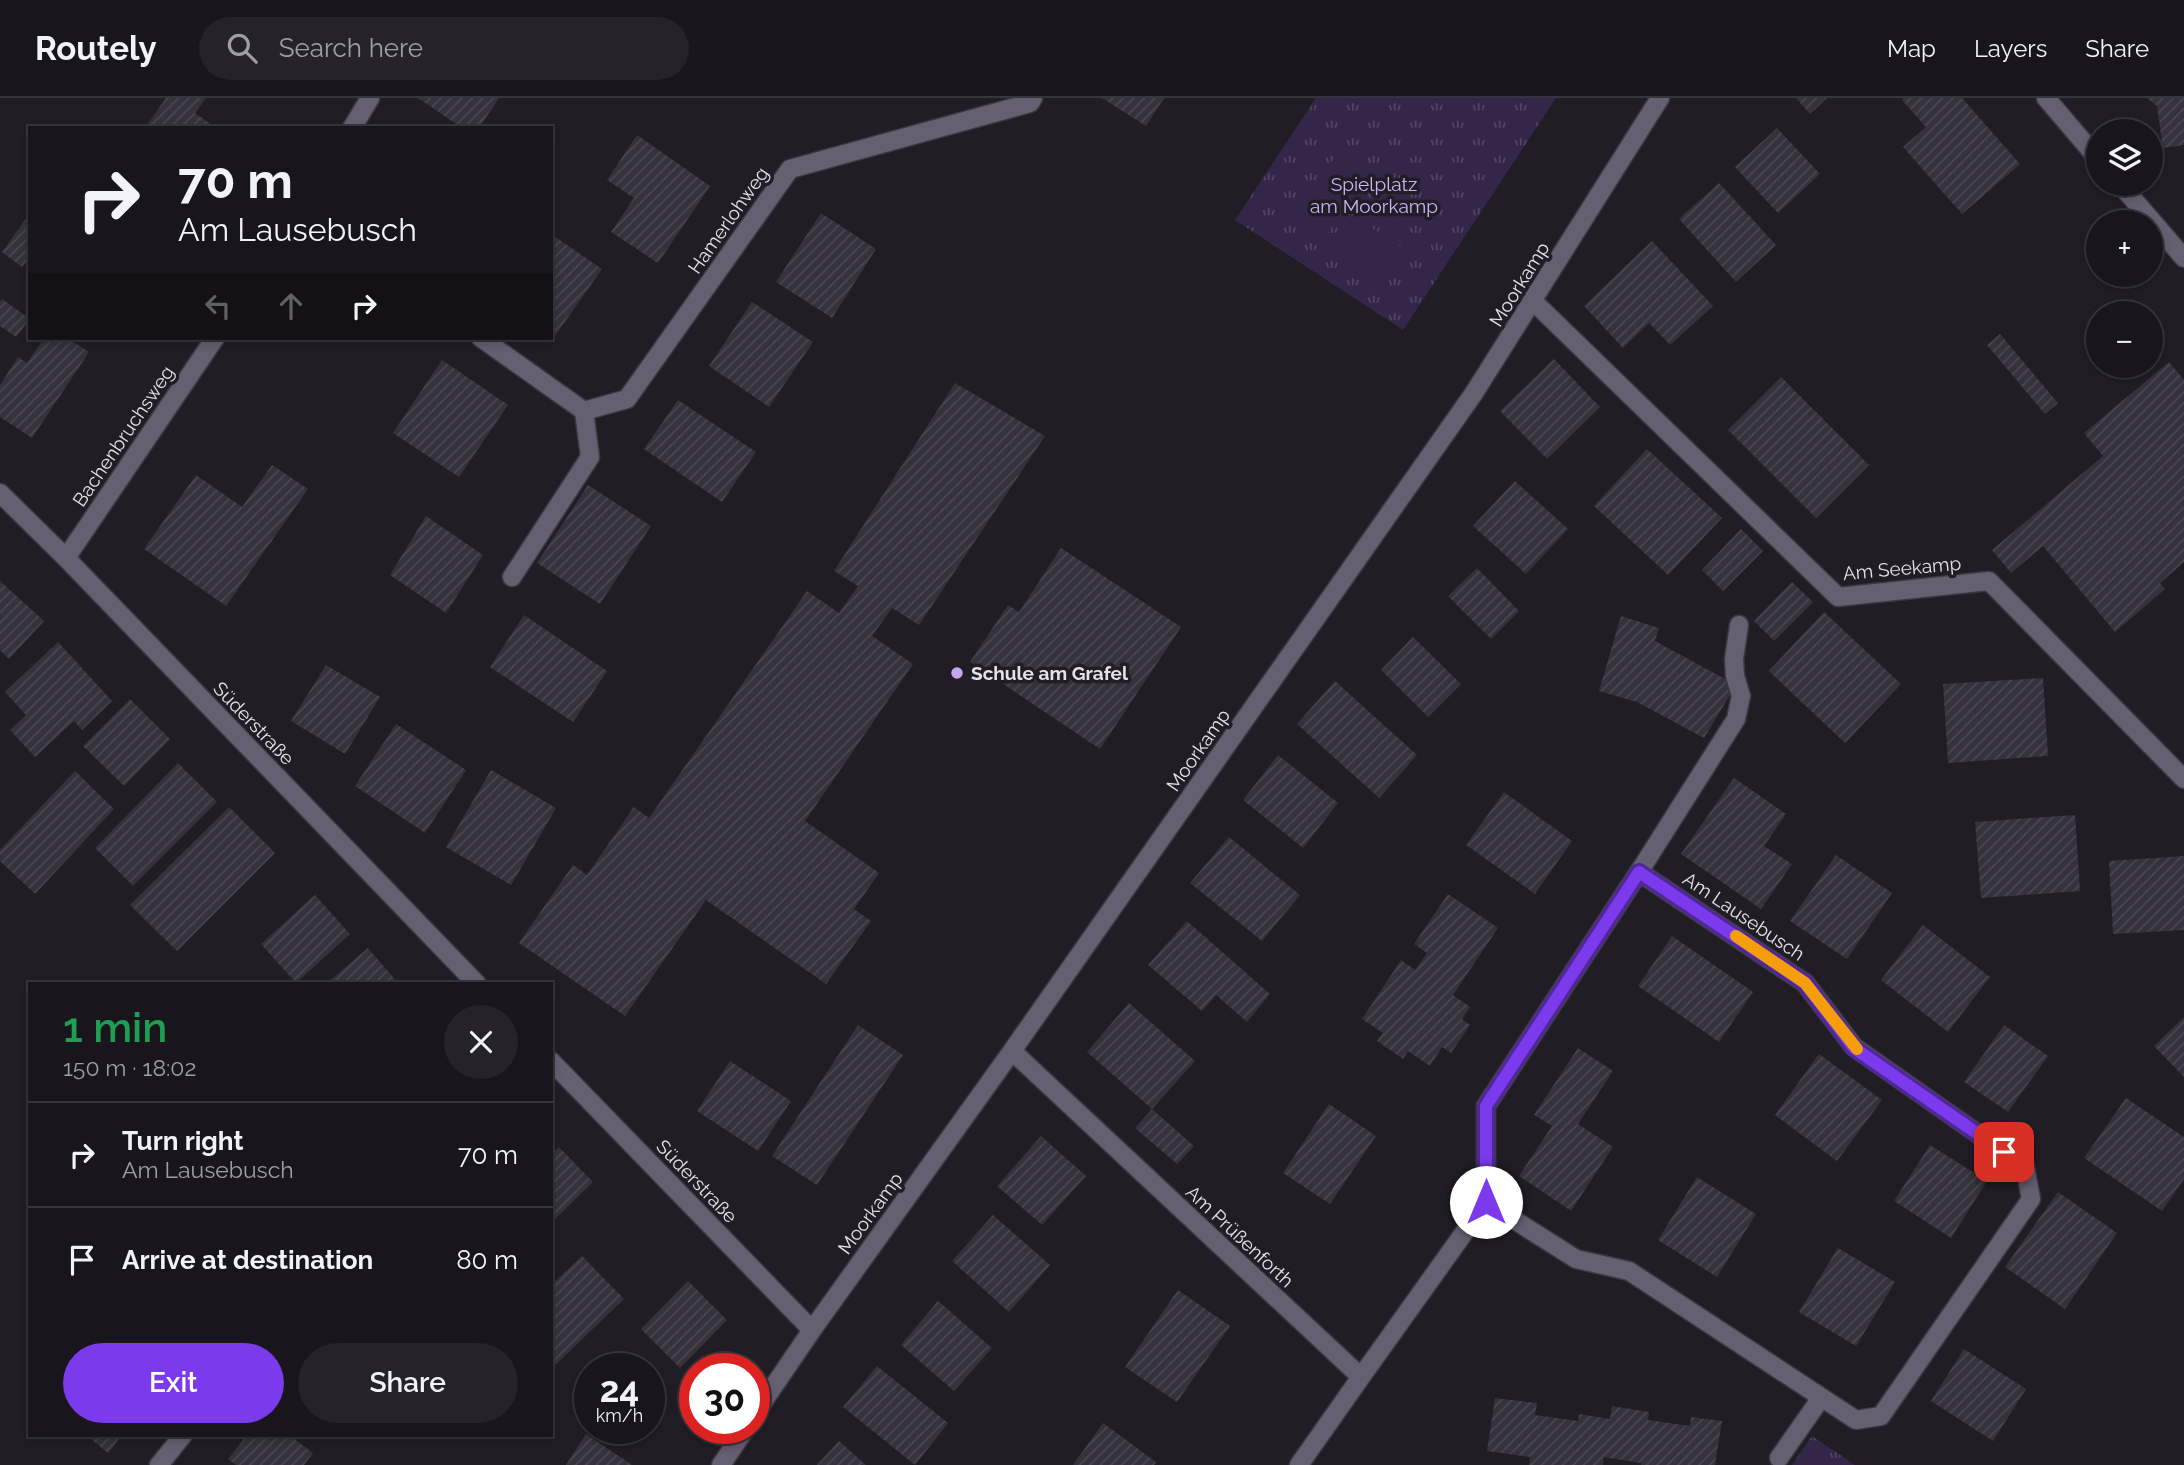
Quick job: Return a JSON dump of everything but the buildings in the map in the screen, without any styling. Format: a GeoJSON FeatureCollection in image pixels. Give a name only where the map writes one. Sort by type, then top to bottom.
{"type":"FeatureCollection","features":[{"type":"Feature","properties":{"kind":"street"},"geometry":{"type":"LineString","coordinates":[[353,126],[370,98]]}},
{"type":"Feature","properties":{"kind":"street","name":"Hamerlohweg"},"geometry":{"type":"LineString","coordinates":[[584,411],[626,399],[790,169],[1030,103],[1033,98]]}},
{"type":"Feature","properties":{"kind":"street","name":"Moorkamp"},"geometry":{"type":"LineString","coordinates":[[770,1392],[1474,393],[1660,98]]}},
{"type":"Feature","properties":{"kind":"street"},"geometry":{"type":"LineString","coordinates":[[2046,98],[2086,145]]}},
{"type":"Feature","properties":{"kind":"street"},"geometry":{"type":"LineString","coordinates":[[2130,196],[2184,258]]}},
{"type":"Feature","properties":{"kind":"street","name":"Am Seekamp"},"geometry":{"type":"LineString","coordinates":[[1534,301],[1838,597],[1989,581],[2184,779]]}},
{"type":"Feature","properties":{"kind":"street","name":"Bachenbruchsweg"},"geometry":{"type":"LineString","coordinates":[[66,558],[214,340]]}},
{"type":"Feature","properties":{"kind":"street"},"geometry":{"type":"LineString","coordinates":[[484,340],[584,411],[590,457],[512,577]]}},
{"type":"Feature","properties":{"kind":"street","name":"Süderstraße"},"geometry":{"type":"LineString","coordinates":[[0,493],[475,982]]}},
{"type":"Feature","properties":{"kind":"street"},"geometry":{"type":"LineString","coordinates":[[1299,1465],[1486,1202],[1486,1106],[1736,719],[1741,696],[1735,676],[1734,659],[1739,625]]}},
{"type":"Feature","properties":{"kind":"street","name":"Am Lausebusch"},"geometry":{"type":"LineString","coordinates":[[1486,1202],[1576,1259],[1629,1271],[1856,1420],[1881,1416],[2031,1199],[2025,1167],[1854,1048],[1805,983],[1639,872]]}},
{"type":"Feature","properties":{"kind":"street","name":"Am Prüßenforth"},"geometry":{"type":"LineString","coordinates":[[1012,1051],[1361,1377]]}},
{"type":"Feature","properties":{"kind":"street","name":"Süderstraße"},"geometry":{"type":"LineString","coordinates":[[553,1063],[812,1330]]}},
{"type":"Feature","properties":{"kind":"street"},"geometry":{"type":"LineString","coordinates":[[1779,1458],[1821,1398]]}},
{"type":"Feature","properties":{"kind":"street"},"geometry":{"type":"LineString","coordinates":[[159,1465],[181,1437]]}},
{"type":"Feature","properties":{"kind":"street"},"geometry":{"type":"LineString","coordinates":[[721,1465],[735,1444]]}},
{"type":"Feature","properties":{"kind":"green space","name":"Spielplatz am Moorkamp"},"geometry":{"type":"Polygon","coordinates":[[[1316,98],[1556,98],[1403,330],[1235,220],[1316,98]]]}},
{"type":"Feature","properties":{"kind":"green space"},"geometry":{"type":"Polygon","coordinates":[[[1336,155],[1367,175],[1326,236],[1296,216],[1336,155]]]}},
{"type":"Feature","properties":{"kind":"green space"},"geometry":{"type":"Polygon","coordinates":[[[1361,221],[1401,247],[1382,276],[1342,250],[1361,221]]]}},
{"type":"Feature","properties":{"kind":"green space"},"geometry":{"type":"Polygon","coordinates":[[[1812,1436],[1855,1465],[1792,1465],[1812,1436]]]}},
{"type":"Feature","properties":{"kind":"slow traffic"},"geometry":{"type":"LineString","coordinates":[[1736,936],[1805,983],[1857,1049]]}},
{"type":"Feature","properties":{"kind":"place","name":"Schule am Grafel"},"geometry":{"type":"Point","coordinates":[957,673]}},
{"type":"Feature","properties":{"kind":"route"},"geometry":{"type":"LineString","coordinates":[[1486,1202],[1486,1106],[1639,872],[1805,983],[1854,1048],[2004,1152]]}}]}
